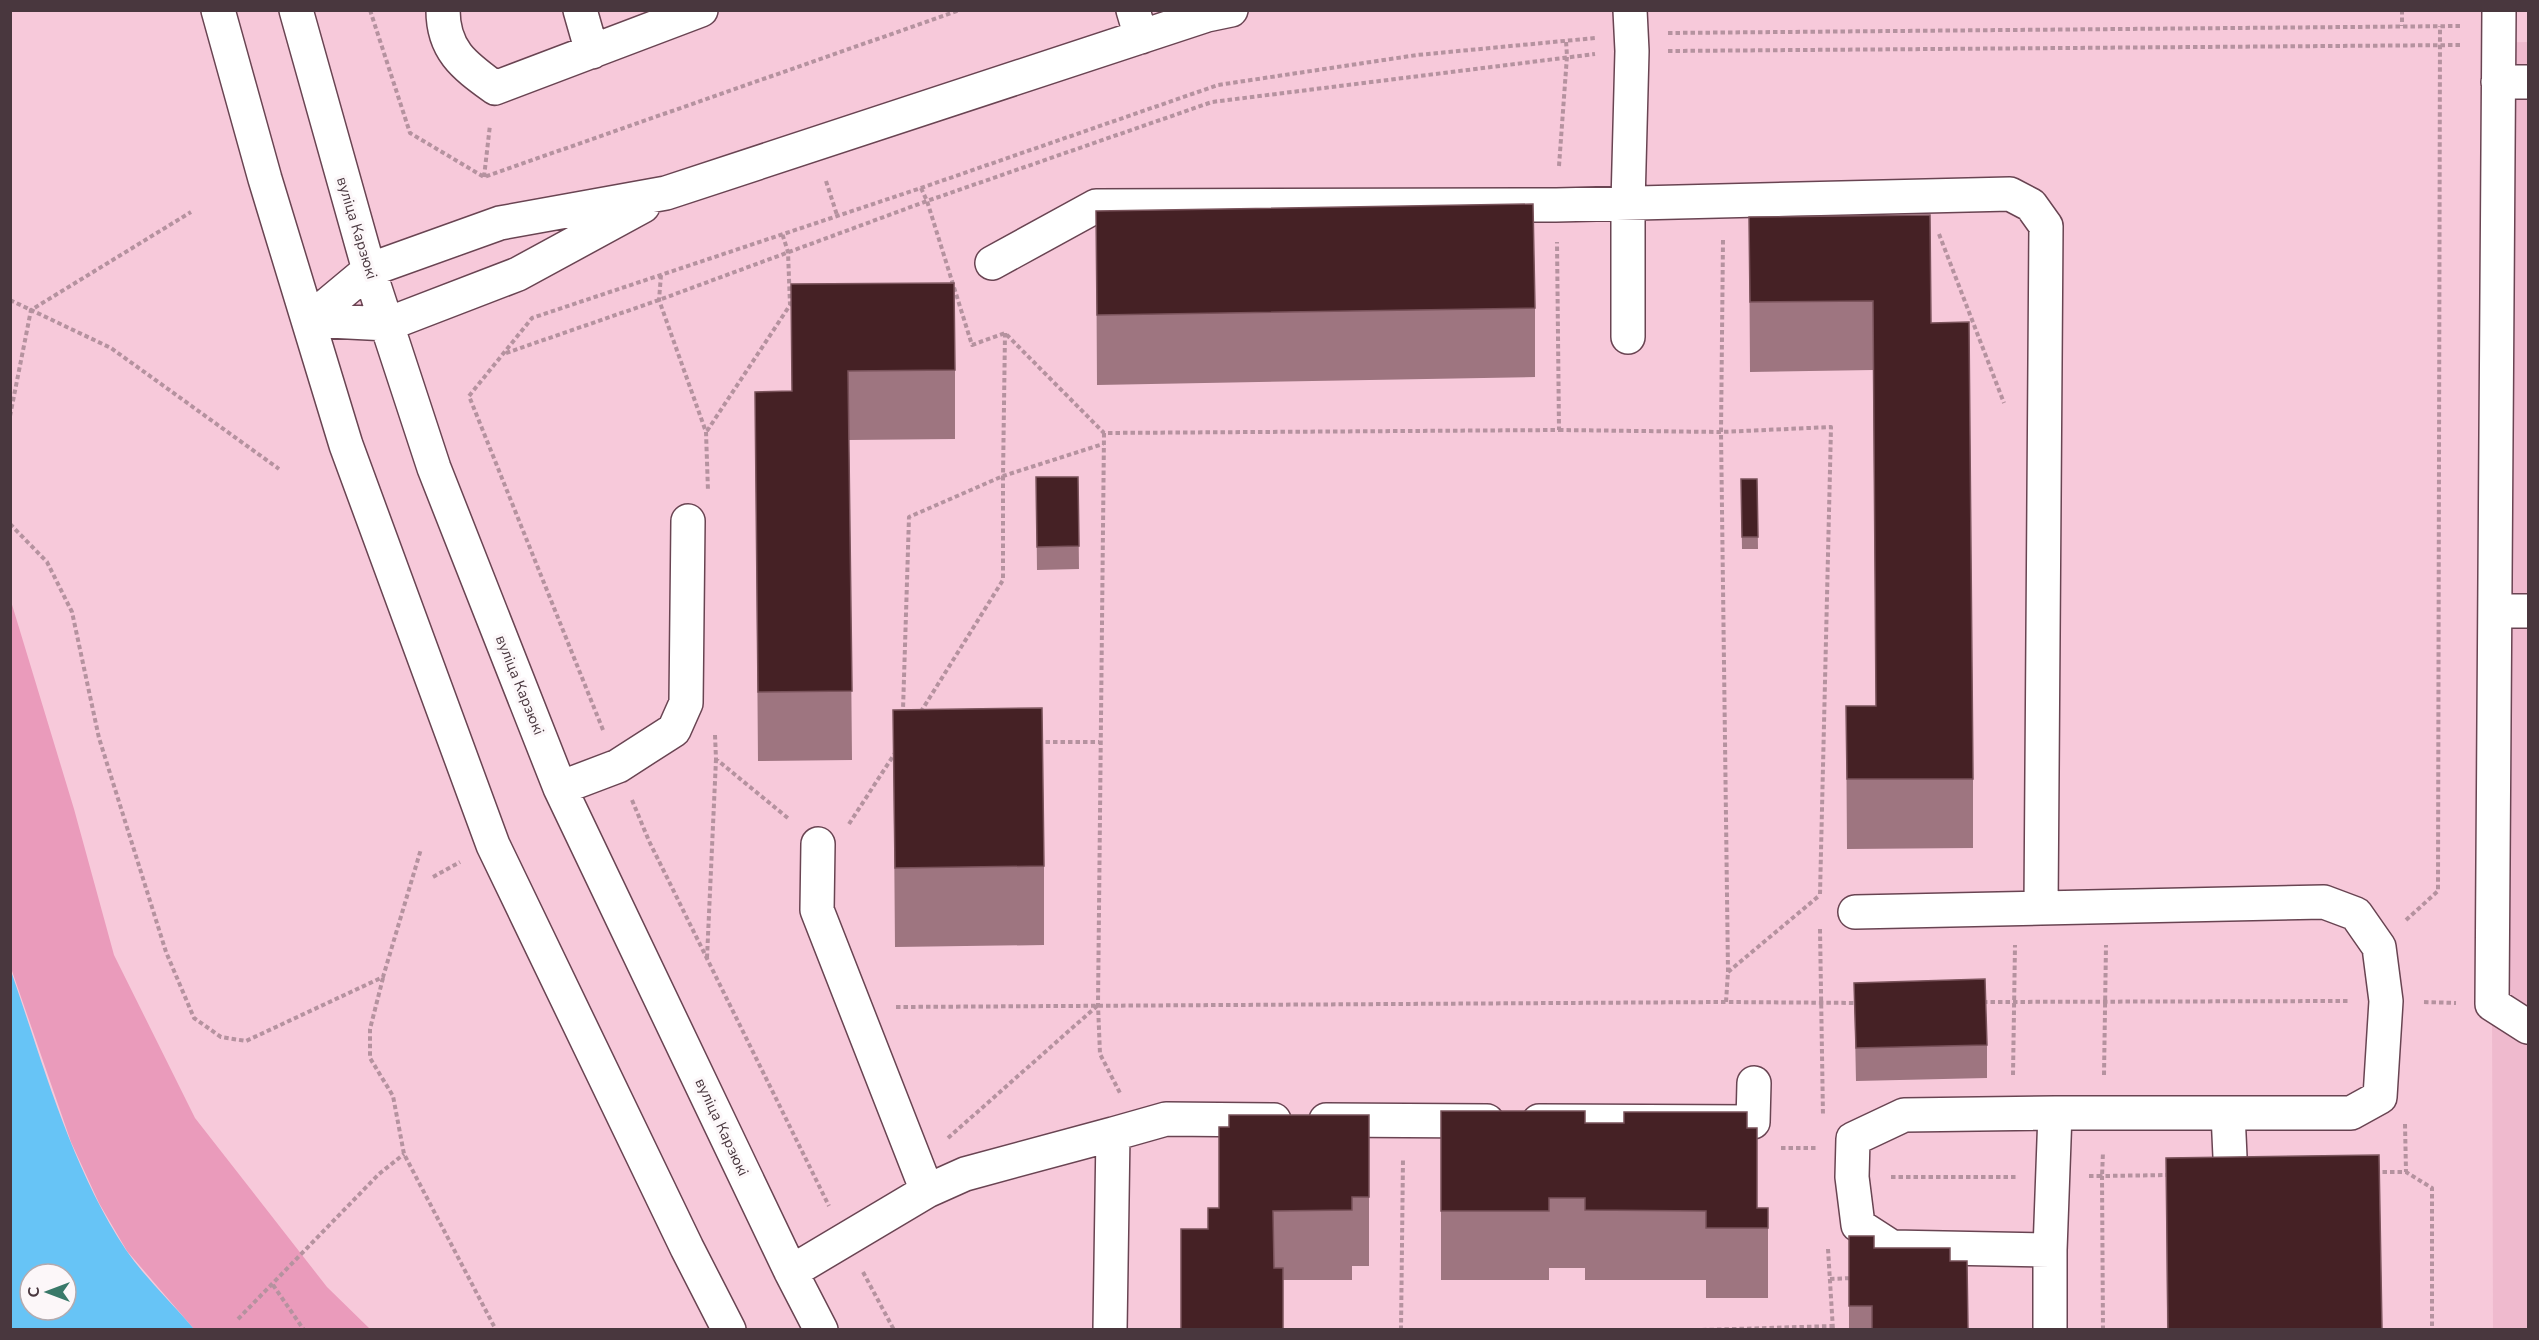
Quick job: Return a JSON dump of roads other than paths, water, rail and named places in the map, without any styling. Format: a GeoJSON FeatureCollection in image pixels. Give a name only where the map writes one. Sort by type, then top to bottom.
{"type":"FeatureCollection","features":[{"type":"Feature","properties":{"kind":"street"},"geometry":{"type":"LineString","coordinates":[[218,10],[265,179],[346,445],[493,845],[687,1248],[729,1329]]}},
{"type":"Feature","properties":{"kind":"street","name":"вуліца Карзюкі"},"geometry":{"type":"LineString","coordinates":[[296,10],[369,270],[416,418],[560,788],[791,1272],[821,1329]]}},
{"type":"Feature","properties":{"kind":"street"},"geometry":{"type":"LineString","coordinates":[[443,10],[443,29],[462,64],[495,88],[701,10]]}},
{"type":"Feature","properties":{"kind":"street"},"geometry":{"type":"LineString","coordinates":[[580,10],[592,52]]}},
{"type":"Feature","properties":{"kind":"street"},"geometry":{"type":"LineString","coordinates":[[309,320],[388,324],[518,274],[666,193],[1137,23],[1231,10]]}},
{"type":"Feature","properties":{"kind":"street"},"geometry":{"type":"LineString","coordinates":[[2499,27],[2513,82],[2494,611],[2492,1004],[2529,1027]]}},
{"type":"Feature","properties":{"kind":"street"},"geometry":{"type":"LineString","coordinates":[[1628,337],[1631,32]]}},
{"type":"Feature","properties":{"kind":"street"},"geometry":{"type":"LineString","coordinates":[[309,320],[369,270],[501,223],[666,193]]}},
{"type":"Feature","properties":{"kind":"street"},"geometry":{"type":"LineString","coordinates":[[992,263],[1096,206],[1556,205],[2010,194],[2031,205],[2046,226],[2041,908]]}},
{"type":"Feature","properties":{"kind":"street"},"geometry":{"type":"LineString","coordinates":[[560,788],[618,766],[674,730],[686,703],[698,512]]}},
{"type":"Feature","properties":{"kind":"street"},"geometry":{"type":"LineString","coordinates":[[2494,611],[2529,611]]}},
{"type":"Feature","properties":{"kind":"street"},"geometry":{"type":"LineString","coordinates":[[806,833],[817,910],[927,1191]]}},
{"type":"Feature","properties":{"kind":"street"},"geometry":{"type":"LineString","coordinates":[[1855,912],[2324,902],[2356,914],[2379,947],[2386,1001],[2380,1097],[2351,1113],[1904,1115],[1853,1139],[1852,1177],[1858,1225],[1892,1247],[2050,1250]]}},
{"type":"Feature","properties":{"kind":"street"},"geometry":{"type":"LineString","coordinates":[[791,1272],[927,1191],[965,1174],[1166,1119],[1753,1122],[1754,1083]]}},
{"type":"Feature","properties":{"kind":"street"},"geometry":{"type":"LineString","coordinates":[[2050,1329],[2050,1250],[2055,1113]]}},
{"type":"Feature","properties":{"kind":"street"},"geometry":{"type":"LineString","coordinates":[[2228,1113],[2233,1214]]}},
{"type":"Feature","properties":{"kind":"street"},"geometry":{"type":"LineString","coordinates":[[1110,1329],[1125,1131]]}},
{"type":"Feature","properties":{"kind":"water"},"geometry":{"type":"Polygon","coordinates":[[[10,968],[59,1113],[106,1217],[134,1261],[194,1329],[11,1329],[10,968]]]}}]}
